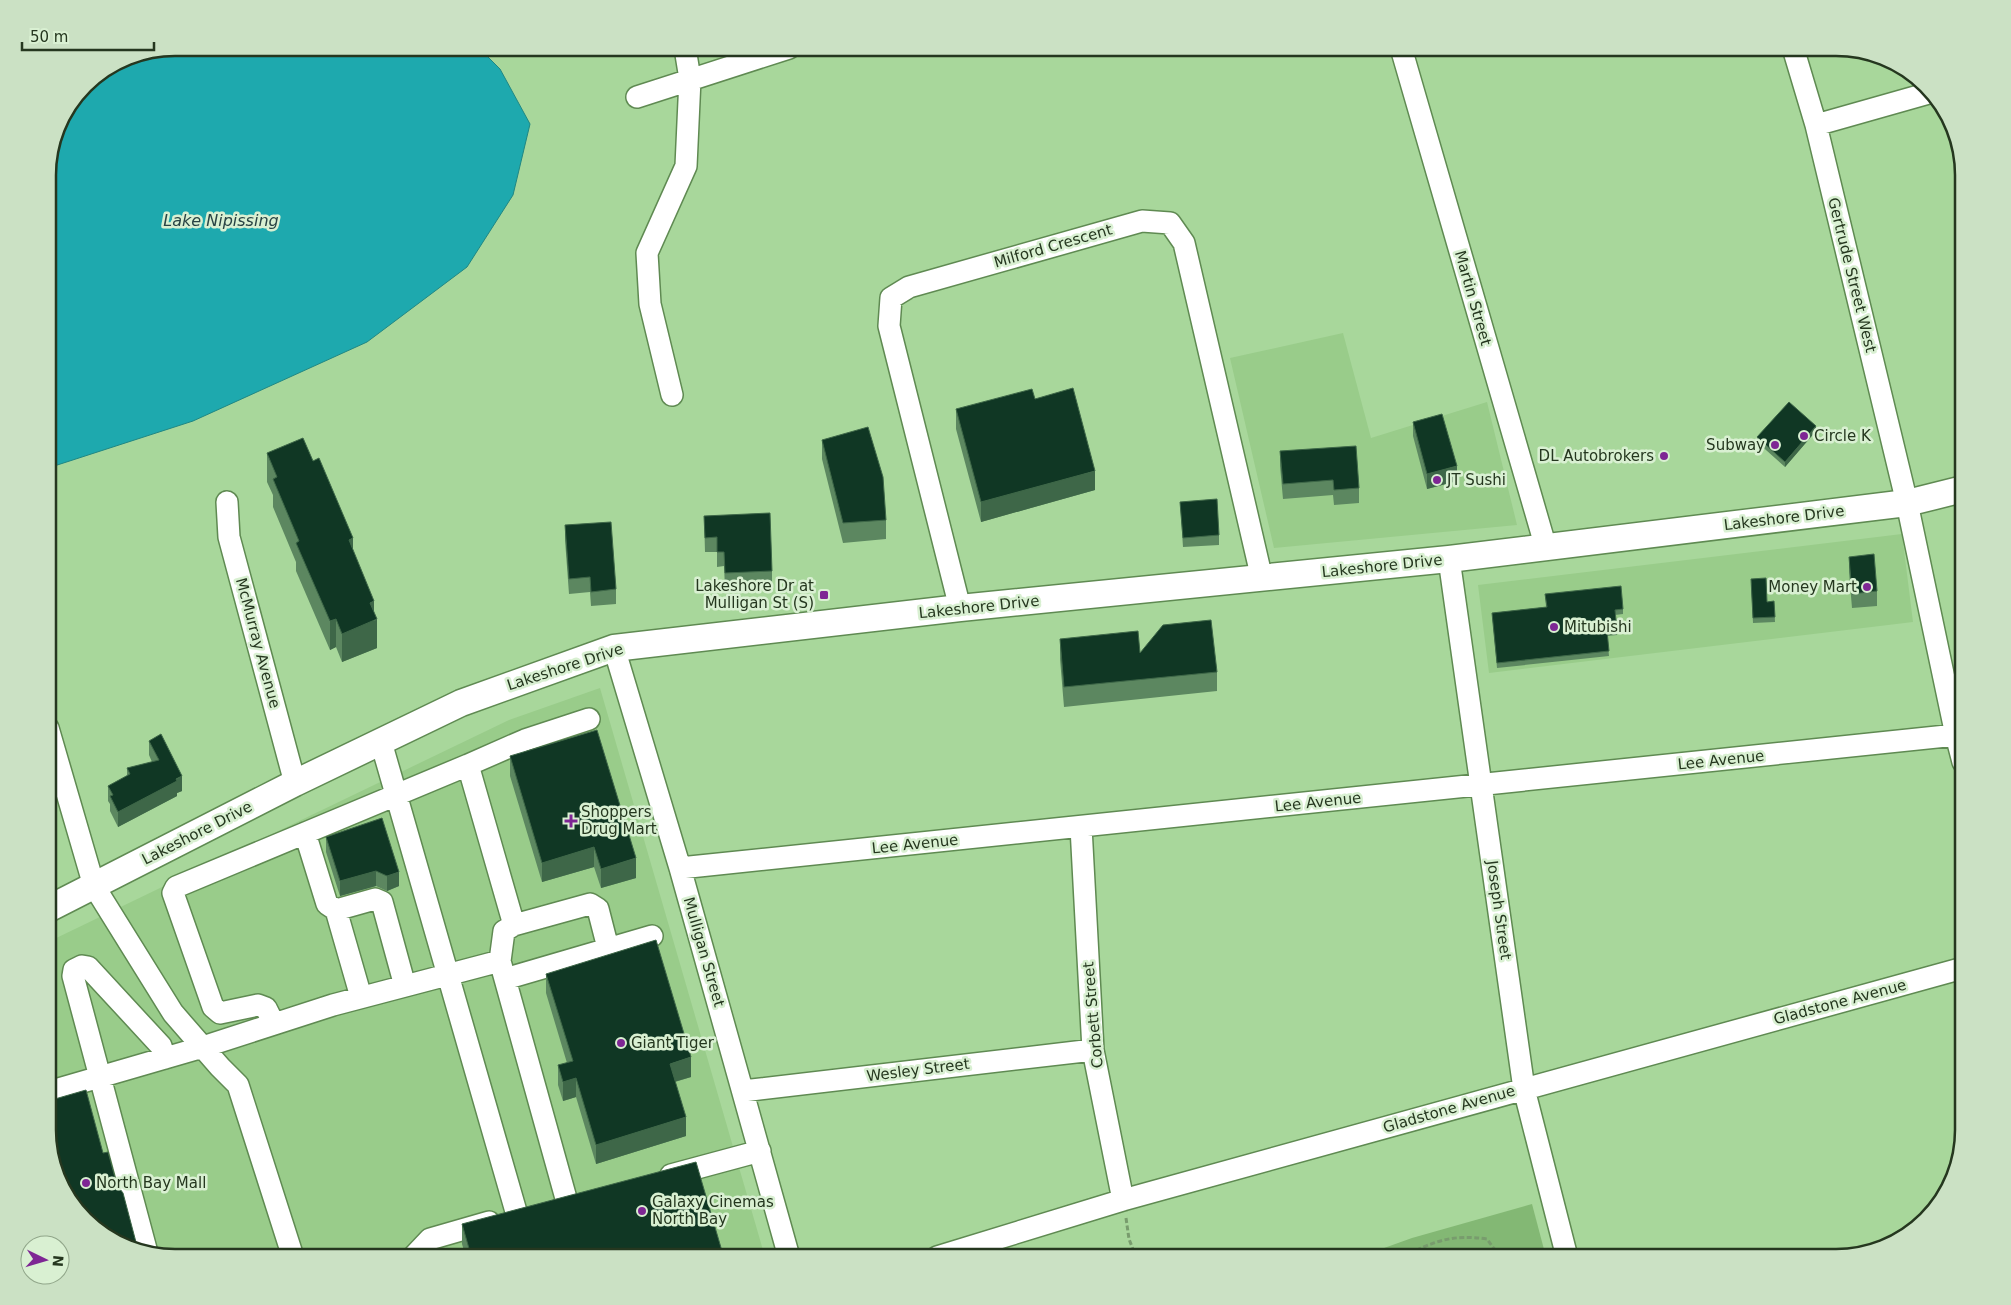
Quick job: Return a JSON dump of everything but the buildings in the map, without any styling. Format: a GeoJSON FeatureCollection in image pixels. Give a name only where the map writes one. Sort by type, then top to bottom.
{"type":"FeatureCollection","features":[{"type":"Feature","properties":{"kind":"main road","name":"Lakeshore Drive"},"geometry":{"type":"LineString","coordinates":[[57,904],[295,783],[461,703],[614,648],[960,608],[1262,579],[1546,548],[1907,503],[1955,491]]}},
{"type":"Feature","properties":{"kind":"street","name":"Martin Street"},"geometry":{"type":"LineString","coordinates":[[1403,56],[1546,548]]}},
{"type":"Feature","properties":{"kind":"street","name":"Gertrude Street West"},"geometry":{"type":"LineString","coordinates":[[1795,56],[1816,125],[1907,503],[1955,730]]}},
{"type":"Feature","properties":{"kind":"street"},"geometry":{"type":"LineString","coordinates":[[672,395],[650,304],[647,253],[686,166],[690,79],[686,57]]}},
{"type":"Feature","properties":{"kind":"street"},"geometry":{"type":"LineString","coordinates":[[637,97],[761,57]]}},
{"type":"Feature","properties":{"kind":"street"},"geometry":{"type":"LineString","coordinates":[[1816,125],[1923,95]]}},
{"type":"Feature","properties":{"kind":"street","name":"Milford Crescent"},"geometry":{"type":"LineString","coordinates":[[960,608],[889,326],[891,298],[910,287],[1142,221],[1170,223],[1184,243],[1262,579]]}},
{"type":"Feature","properties":{"kind":"street","name":"McMurray Avenue"},"geometry":{"type":"LineString","coordinates":[[227,502],[229,537],[295,783]]}},
{"type":"Feature","properties":{"kind":"street","name":"Joseph Street"},"geometry":{"type":"LineString","coordinates":[[1449,558],[1524,1089],[1565,1249]]}},
{"type":"Feature","properties":{"kind":"street","name":"Mulligan Street"},"geometry":{"type":"LineString","coordinates":[[614,648],[680,868],[787,1249]]}},
{"type":"Feature","properties":{"kind":"street"},"geometry":{"type":"LineString","coordinates":[[274,1024],[266,1008],[258,1005],[220,1013],[213,1007],[173,893],[176,887],[526,740],[589,719]]}},
{"type":"Feature","properties":{"kind":"street","name":"Lee Avenue"},"geometry":{"type":"LineString","coordinates":[[680,868],[1955,735]]}},
{"type":"Feature","properties":{"kind":"street"},"geometry":{"type":"LineString","coordinates":[[380,742],[448,975],[551,1206]]}},
{"type":"Feature","properties":{"kind":"street"},"geometry":{"type":"LineString","coordinates":[[57,759],[94,886],[174,1013],[238,1085],[290,1249]]}},
{"type":"Feature","properties":{"kind":"street"},"geometry":{"type":"LineString","coordinates":[[468,765],[514,925]]}},
{"type":"Feature","properties":{"kind":"street","name":"Corbett Street"},"geometry":{"type":"LineString","coordinates":[[1081,827],[1093,1050],[1123,1200]]}},
{"type":"Feature","properties":{"kind":"street"},"geometry":{"type":"LineString","coordinates":[[305,833],[327,904],[336,910],[362,997]]}},
{"type":"Feature","properties":{"kind":"street"},"geometry":{"type":"LineString","coordinates":[[336,910],[375,899],[382,902],[405,986]]}},
{"type":"Feature","properties":{"kind":"street"},"geometry":{"type":"LineString","coordinates":[[551,1206],[502,970],[504,931],[514,925],[590,904],[598,908],[608,948]]}},
{"type":"Feature","properties":{"kind":"street"},"geometry":{"type":"LineString","coordinates":[[57,1086],[102,1077],[362,997],[448,975],[502,970],[608,948],[652,936]]}},
{"type":"Feature","properties":{"kind":"street"},"geometry":{"type":"LineString","coordinates":[[145,1245],[102,1077],[73,976],[74,970],[82,966],[88,967],[161,1046],[165,1058]]}},
{"type":"Feature","properties":{"kind":"street","name":"Gladstone Avenue"},"geometry":{"type":"LineString","coordinates":[[966,1249],[1123,1200],[1955,970]]}},
{"type":"Feature","properties":{"kind":"street","name":"Wesley Street"},"geometry":{"type":"LineString","coordinates":[[743,1090],[1093,1050]]}},
{"type":"Feature","properties":{"kind":"street"},"geometry":{"type":"LineString","coordinates":[[654,1179],[760,1152]]}},
{"type":"Feature","properties":{"kind":"street"},"geometry":{"type":"LineString","coordinates":[[421,1249],[430,1239],[551,1206]]}},
{"type":"Feature","properties":{"kind":"path"},"geometry":{"type":"LineString","coordinates":[[1123,1200],[1129,1239],[1133,1249]]}},
{"type":"Feature","properties":{"kind":"path"},"geometry":{"type":"LineString","coordinates":[[1419,1249],[1431,1242],[1467,1236],[1487,1239],[1494,1249]]}},
{"type":"Feature","properties":{"kind":"shaded area"},"geometry":{"type":"Polygon","coordinates":[[[1343,333],[1371,438],[1487,402],[1517,525],[1274,548],[1230,358],[1343,333]]]}},
{"type":"Feature","properties":{"kind":"shaded area"},"geometry":{"type":"Polygon","coordinates":[[[1902,534],[1913,622],[1489,673],[1478,585],[1902,534]]]}},
{"type":"Feature","properties":{"kind":"shaded area"},"geometry":{"type":"Polygon","coordinates":[[[600,688],[763,1249],[176,1249],[145,1245],[109,1229],[91,1214],[72,1189],[65,1175],[57,1145],[57,938],[509,720],[600,688]]]}},
{"type":"Feature","properties":{"kind":"shaded area"},"geometry":{"type":"Polygon","coordinates":[[[1532,1204],[1544,1249],[1381,1249],[1412,1238],[1532,1204]]]}},
{"type":"Feature","properties":{"kind":"water","name":"Lake Nipissing"},"geometry":{"type":"Polygon","coordinates":[[[168,57],[488,57],[500,69],[530,124],[513,195],[467,267],[367,342],[193,421],[57,465],[57,160],[65,130],[76,109],[91,91],[109,76],[130,65],[152,59],[168,57]]]}},
{"type":"Feature","properties":{"kind":"place","name":"Circle K"},"geometry":{"type":"Point","coordinates":[1804,436]}},
{"type":"Feature","properties":{"kind":"place","name":"Subway"},"geometry":{"type":"Point","coordinates":[1775,445]}},
{"type":"Feature","properties":{"kind":"place","name":"DL Autobrokers"},"geometry":{"type":"Point","coordinates":[1664,456]}},
{"type":"Feature","properties":{"kind":"place","name":"JT Sushi"},"geometry":{"type":"Point","coordinates":[1437,480]}},
{"type":"Feature","properties":{"kind":"place","name":"Money Mart"},"geometry":{"type":"Point","coordinates":[1867,587]}},
{"type":"Feature","properties":{"kind":"place","name":"Lakeshore Dr at Mulligan St (S)"},"geometry":{"type":"Point","coordinates":[824,595]}},
{"type":"Feature","properties":{"kind":"place","name":"Mitubishi"},"geometry":{"type":"Point","coordinates":[1554,627]}},
{"type":"Feature","properties":{"kind":"place","name":"Shoppers Drug Mart"},"geometry":{"type":"Point","coordinates":[571,821]}},
{"type":"Feature","properties":{"kind":"place","name":"Giant Tiger"},"geometry":{"type":"Point","coordinates":[621,1043]}},
{"type":"Feature","properties":{"kind":"place","name":"North Bay Mall"},"geometry":{"type":"Point","coordinates":[86,1183]}},
{"type":"Feature","properties":{"kind":"place","name":"Galaxy Cinemas North Bay"},"geometry":{"type":"Point","coordinates":[642,1211]}}]}
